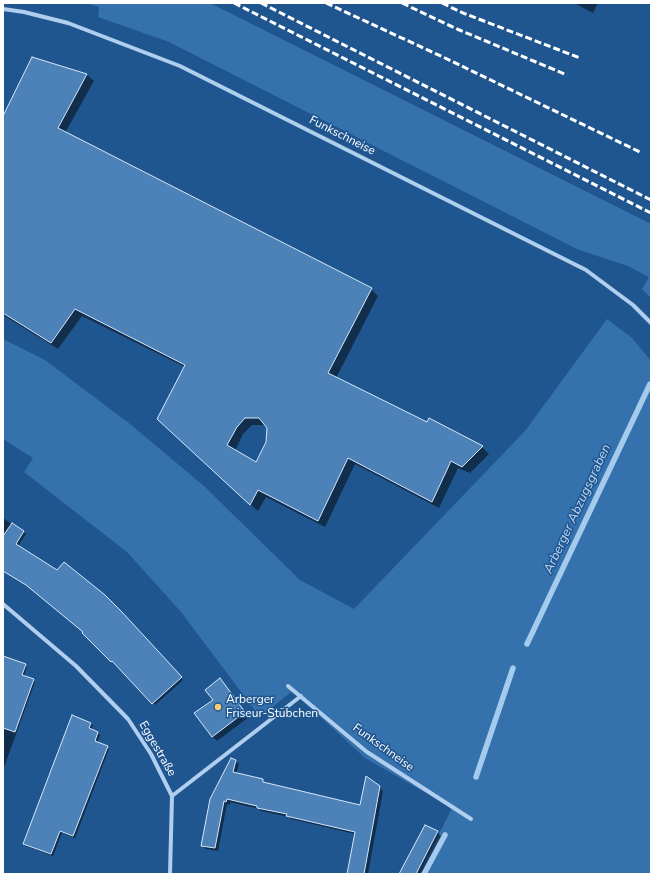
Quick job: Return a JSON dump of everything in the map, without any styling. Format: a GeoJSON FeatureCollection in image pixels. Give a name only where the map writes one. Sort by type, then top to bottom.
{"type":"FeatureCollection","features":[{"type":"Feature","properties":{"kind":"street","name":"Funkschneise"},"geometry":{"type":"LineString","coordinates":[[3,9],[24,12],[68,23],[180,66],[586,270],[633,305],[651,323]]}},
{"type":"Feature","properties":{"kind":"street","name":"Eggestraße"},"geometry":{"type":"LineString","coordinates":[[3,604],[76,666],[128,719],[151,754],[172,796],[301,696]]}},
{"type":"Feature","properties":{"kind":"street","name":"Funkschneise"},"geometry":{"type":"LineString","coordinates":[[288,686],[367,752],[471,819]]}},
{"type":"Feature","properties":{"kind":"street"},"geometry":{"type":"LineString","coordinates":[[170,874],[172,796]]}},
{"type":"Feature","properties":{"kind":"shaded area"},"geometry":{"type":"Polygon","coordinates":[[[87,3],[210,3],[651,224],[651,298],[642,289],[649,277],[628,266],[579,250],[169,42],[98,17],[99,7],[87,3]]]}},
{"type":"Feature","properties":{"kind":"shaded area"},"geometry":{"type":"Polygon","coordinates":[[[607,319],[632,338],[651,361],[651,874],[419,874],[452,808],[365,758],[302,700],[291,692],[260,717],[181,612],[127,552],[24,472],[33,458],[3,439],[3,339],[45,360],[130,424],[204,486],[300,580],[354,609],[525,431],[607,319]]]}},
{"type":"Feature","properties":{"kind":"building"},"geometry":{"type":"Polygon","coordinates":[[[32,57],[87,74],[58,128],[372,288],[328,373],[427,422],[429,418],[483,446],[462,467],[451,461],[432,502],[348,458],[318,521],[258,490],[250,505],[157,419],[185,365],[75,309],[51,343],[3,313],[3,116],[32,57]],[[245,418],[237,427],[227,445],[256,462],[266,442],[267,428],[259,418],[245,418]]]}},
{"type":"Feature","properties":{"kind":"building"},"geometry":{"type":"Polygon","coordinates":[[[12,523],[24,531],[16,544],[57,570],[64,562],[105,595],[182,677],[152,704],[112,661],[111,662],[82,633],[83,632],[26,585],[3,571],[3,536],[12,523]]]}},
{"type":"Feature","properties":{"kind":"building"},"geometry":{"type":"Polygon","coordinates":[[[3,656],[26,664],[22,675],[34,679],[15,732],[3,728],[3,656]]]}},
{"type":"Feature","properties":{"kind":"building"},"geometry":{"type":"Polygon","coordinates":[[[220,678],[245,712],[212,737],[194,713],[213,700],[205,690],[220,678]]]}},
{"type":"Feature","properties":{"kind":"building"},"geometry":{"type":"Polygon","coordinates":[[[72,715],[91,723],[89,728],[98,732],[95,741],[108,746],[73,836],[60,831],[51,854],[23,844],[72,715]]]}},
{"type":"Feature","properties":{"kind":"building"},"geometry":{"type":"Polygon","coordinates":[[[231,758],[236,760],[233,772],[263,779],[263,782],[360,805],[366,776],[380,786],[364,874],[347,874],[355,832],[286,816],[287,814],[257,808],[257,806],[227,799],[226,802],[224,801],[215,848],[201,846],[210,799],[231,758]]]}},
{"type":"Feature","properties":{"kind":"building"},"geometry":{"type":"Polygon","coordinates":[[[425,825],[438,831],[416,874],[399,874],[425,825]]]}},
{"type":"Feature","properties":{"kind":"waterway","name":"Arberger Abzugsgraben"},"geometry":{"type":"LineString","coordinates":[[527,644],[650,384]]}},
{"type":"Feature","properties":{"kind":"waterway","name":"Arberger Abzugsgraben"},"geometry":{"type":"LineString","coordinates":[[476,777],[513,668]]}},
{"type":"Feature","properties":{"kind":"waterway","name":"Arberger Abzugsgraben"},"geometry":{"type":"LineString","coordinates":[[424,874],[445,835]]}},
{"type":"Feature","properties":{"kind":"railway"},"geometry":{"type":"LineString","coordinates":[[234,3],[651,213]]}},
{"type":"Feature","properties":{"kind":"railway"},"geometry":{"type":"LineString","coordinates":[[261,3],[651,200]]}},
{"type":"Feature","properties":{"kind":"railway"},"geometry":{"type":"LineString","coordinates":[[326,3],[443,57],[642,153]]}},
{"type":"Feature","properties":{"kind":"railway"},"geometry":{"type":"LineString","coordinates":[[402,3],[457,29],[567,75]]}},
{"type":"Feature","properties":{"kind":"railway"},"geometry":{"type":"LineString","coordinates":[[442,3],[463,13],[580,58]]}},
{"type":"Feature","properties":{"kind":"place","name":"Arberger Friseur-Stübchen"},"geometry":{"type":"Point","coordinates":[218,707]}}]}
